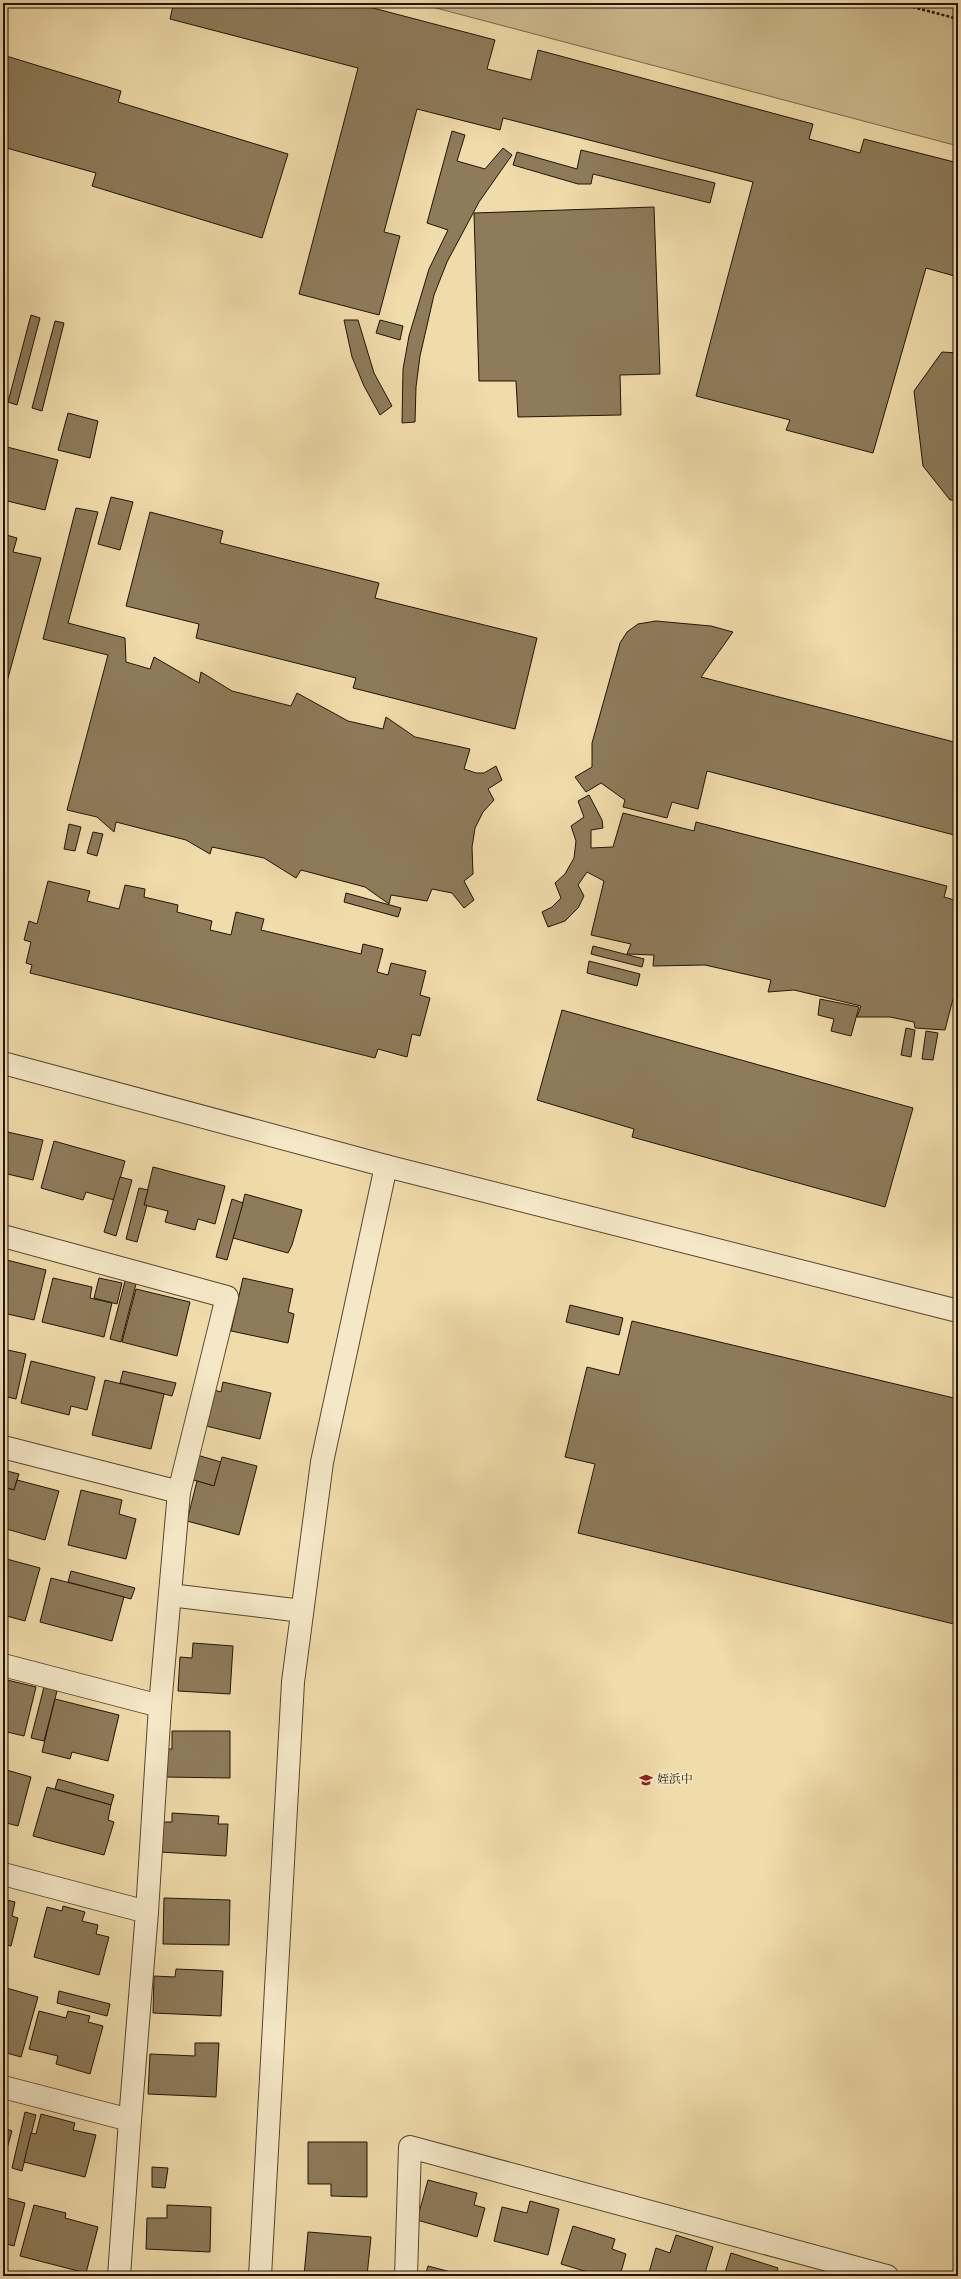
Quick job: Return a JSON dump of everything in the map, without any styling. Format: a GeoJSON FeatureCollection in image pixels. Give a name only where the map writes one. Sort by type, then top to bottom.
{"type":"FeatureCollection","features":[{"type":"Feature","properties":{"kind":"street"},"geometry":{"type":"LineString","coordinates":[[3,1063],[386,1166],[958,1311]]}},
{"type":"Feature","properties":{"kind":"street"},"geometry":{"type":"LineString","coordinates":[[260,2276],[292,1690],[322,1462],[386,1166]]}},
{"type":"Feature","properties":{"kind":"street"},"geometry":{"type":"LineString","coordinates":[[3,1236],[227,1297],[179,1492],[160,1706],[147,1912],[130,2120],[120,2276]]}},
{"type":"Feature","properties":{"kind":"street"},"geometry":{"type":"LineString","coordinates":[[3,1448],[179,1492]]}},
{"type":"Feature","properties":{"kind":"street"},"geometry":{"type":"LineString","coordinates":[[170,1595],[302,1611]]}},
{"type":"Feature","properties":{"kind":"street"},"geometry":{"type":"LineString","coordinates":[[3,1665],[160,1706]]}},
{"type":"Feature","properties":{"kind":"street"},"geometry":{"type":"LineString","coordinates":[[3,1874],[147,1912]]}},
{"type":"Feature","properties":{"kind":"street"},"geometry":{"type":"LineString","coordinates":[[3,2087],[130,2120]]}},
{"type":"Feature","properties":{"kind":"street"},"geometry":{"type":"LineString","coordinates":[[406,2276],[410,2147],[887,2276]]}},
{"type":"Feature","properties":{"kind":"path"},"geometry":{"type":"LineString","coordinates":[[898,3],[958,19]]}},
{"type":"Feature","properties":{"kind":"shaded area"},"geometry":{"type":"Polygon","coordinates":[[[417,3],[958,3],[958,146],[417,3]]]}},
{"type":"Feature","properties":{"kind":"building"},"geometry":{"type":"Polygon","coordinates":[[[162,3],[354,3],[495,40],[487,69],[531,80],[538,50],[813,124],[809,139],[860,153],[864,139],[958,163],[958,277],[926,268],[873,453],[786,430],[790,420],[696,396],[753,182],[503,118],[500,130],[417,109],[384,232],[400,236],[379,315],[299,294],[358,68],[170,19],[173,6],[162,3]]]}},
{"type":"Feature","properties":{"kind":"building"},"geometry":{"type":"Polygon","coordinates":[[[3,55],[121,91],[118,102],[288,154],[262,238],[92,186],[96,173],[3,147],[3,55]]]}},
{"type":"Feature","properties":{"kind":"building"},"geometry":{"type":"Polygon","coordinates":[[[452,131],[465,135],[457,161],[485,169],[503,148],[512,155],[479,202],[447,262],[434,295],[420,356],[416,387],[415,422],[402,423],[403,369],[409,336],[429,269],[448,230],[427,223],[452,131]]]}},
{"type":"Feature","properties":{"kind":"building"},"geometry":{"type":"Polygon","coordinates":[[[581,150],[715,183],[710,203],[593,174],[591,184],[578,184],[513,165],[517,152],[577,169],[581,150]]]}},
{"type":"Feature","properties":{"kind":"building"},"geometry":{"type":"Polygon","coordinates":[[[654,207],[660,374],[620,375],[621,415],[518,417],[516,381],[479,381],[474,213],[654,207]]]}},
{"type":"Feature","properties":{"kind":"building"},"geometry":{"type":"Polygon","coordinates":[[[31,315],[40,318],[17,405],[8,402],[31,315]]]}},
{"type":"Feature","properties":{"kind":"building"},"geometry":{"type":"Polygon","coordinates":[[[344,320],[358,320],[374,373],[392,406],[380,415],[364,386],[352,357],[344,320]]]}},
{"type":"Feature","properties":{"kind":"building"},"geometry":{"type":"Polygon","coordinates":[[[380,320],[403,326],[400,340],[376,333],[380,320]]]}},
{"type":"Feature","properties":{"kind":"building"},"geometry":{"type":"Polygon","coordinates":[[[55,321],[64,323],[42,411],[32,408],[55,321]]]}},
{"type":"Feature","properties":{"kind":"building"},"geometry":{"type":"Polygon","coordinates":[[[942,352],[958,353],[958,500],[950,500],[923,466],[914,391],[942,352]]]}},
{"type":"Feature","properties":{"kind":"building"},"geometry":{"type":"Polygon","coordinates":[[[68,413],[98,421],[90,458],[58,450],[68,413]]]}},
{"type":"Feature","properties":{"kind":"building"},"geometry":{"type":"Polygon","coordinates":[[[3,446],[58,460],[45,510],[3,500],[3,446]]]}},
{"type":"Feature","properties":{"kind":"building"},"geometry":{"type":"Polygon","coordinates":[[[111,497],[133,502],[120,550],[98,544],[111,497]]]}},
{"type":"Feature","properties":{"kind":"building"},"geometry":{"type":"Polygon","coordinates":[[[76,508],[98,512],[68,623],[125,638],[126,662],[150,669],[154,657],[199,683],[201,672],[232,691],[291,706],[297,693],[348,721],[383,729],[386,717],[415,737],[470,749],[464,769],[476,773],[484,773],[496,766],[502,780],[488,789],[494,800],[483,812],[475,828],[472,847],[473,874],[464,881],[474,900],[464,908],[452,893],[432,889],[427,901],[391,895],[389,904],[365,887],[301,870],[296,878],[264,858],[212,847],[210,854],[186,840],[116,822],[114,832],[97,817],[67,810],[108,655],[43,639],[76,508]]]}},
{"type":"Feature","properties":{"kind":"building"},"geometry":{"type":"Polygon","coordinates":[[[150,512],[223,531],[220,543],[379,583],[375,598],[537,638],[515,729],[353,688],[356,678],[196,638],[199,624],[126,606],[150,512]]]}},
{"type":"Feature","properties":{"kind":"building"},"geometry":{"type":"Polygon","coordinates":[[[3,534],[17,538],[13,552],[41,558],[3,696],[3,534]]]}},
{"type":"Feature","properties":{"kind":"building"},"geometry":{"type":"Polygon","coordinates":[[[656,621],[711,626],[733,632],[701,677],[958,743],[958,836],[707,771],[698,809],[672,802],[667,818],[623,807],[625,800],[601,783],[586,792],[575,777],[592,767],[592,743],[620,643],[627,632],[638,624],[656,621]]]}},
{"type":"Feature","properties":{"kind":"building"},"geometry":{"type":"Polygon","coordinates":[[[589,795],[602,820],[603,828],[591,830],[591,848],[613,847],[623,813],[694,831],[696,822],[947,886],[944,897],[958,901],[958,1000],[953,999],[945,1030],[915,1028],[914,1022],[890,1017],[857,1017],[861,1006],[794,990],[768,992],[771,980],[705,965],[653,966],[654,955],[627,954],[631,944],[591,935],[604,881],[587,872],[578,885],[584,896],[578,908],[565,921],[548,927],[542,912],[552,907],[561,898],[555,883],[565,874],[574,858],[576,841],[571,826],[584,817],[578,801],[589,795]]]}},
{"type":"Feature","properties":{"kind":"building"},"geometry":{"type":"Polygon","coordinates":[[[69,824],[81,827],[75,851],[64,849],[69,824]]]}},
{"type":"Feature","properties":{"kind":"building"},"geometry":{"type":"Polygon","coordinates":[[[93,832],[103,834],[97,856],[87,853],[93,832]]]}},
{"type":"Feature","properties":{"kind":"building"},"geometry":{"type":"Polygon","coordinates":[[[48,881],[90,891],[87,901],[119,909],[125,885],[145,889],[144,897],[178,905],[177,912],[212,921],[210,930],[231,935],[236,912],[264,919],[261,930],[361,954],[363,944],[383,949],[377,972],[388,975],[391,963],[426,971],[420,995],[430,998],[420,1036],[412,1034],[407,1057],[378,1049],[375,1058],[30,973],[32,965],[26,963],[31,942],[24,940],[29,921],[37,924],[48,881]]]}},
{"type":"Feature","properties":{"kind":"building"},"geometry":{"type":"Polygon","coordinates":[[[346,893],[401,908],[398,917],[344,902],[346,893]]]}},
{"type":"Feature","properties":{"kind":"building"},"geometry":{"type":"Polygon","coordinates":[[[593,946],[644,959],[642,967],[591,954],[593,946]]]}},
{"type":"Feature","properties":{"kind":"building"},"geometry":{"type":"Polygon","coordinates":[[[589,961],[640,974],[637,986],[587,973],[589,961]]]}},
{"type":"Feature","properties":{"kind":"building"},"geometry":{"type":"Polygon","coordinates":[[[820,999],[859,1007],[851,1036],[831,1031],[834,1019],[818,1015],[820,999]]]}},
{"type":"Feature","properties":{"kind":"building"},"geometry":{"type":"Polygon","coordinates":[[[562,1010],[913,1108],[885,1207],[632,1137],[634,1129],[537,1100],[562,1010]]]}},
{"type":"Feature","properties":{"kind":"building"},"geometry":{"type":"Polygon","coordinates":[[[906,1028],[915,1030],[911,1057],[901,1055],[906,1028]]]}},
{"type":"Feature","properties":{"kind":"building"},"geometry":{"type":"Polygon","coordinates":[[[926,1031],[938,1033],[933,1060],[922,1059],[926,1031]]]}},
{"type":"Feature","properties":{"kind":"building"},"geometry":{"type":"Polygon","coordinates":[[[3,1131],[43,1140],[33,1180],[3,1173],[3,1131]]]}},
{"type":"Feature","properties":{"kind":"building"},"geometry":{"type":"Polygon","coordinates":[[[54,1141],[125,1161],[114,1200],[86,1192],[83,1200],[41,1188],[54,1141]]]}},
{"type":"Feature","properties":{"kind":"building"},"geometry":{"type":"Polygon","coordinates":[[[153,1167],[225,1186],[215,1224],[198,1219],[195,1230],[165,1222],[168,1211],[144,1205],[153,1167]]]}},
{"type":"Feature","properties":{"kind":"building"},"geometry":{"type":"Polygon","coordinates":[[[120,1177],[132,1180],[116,1236],[104,1232],[120,1177]]]}},
{"type":"Feature","properties":{"kind":"building"},"geometry":{"type":"Polygon","coordinates":[[[139,1188],[148,1190],[144,1205],[147,1205],[137,1242],[126,1239],[139,1188]]]}},
{"type":"Feature","properties":{"kind":"building"},"geometry":{"type":"Polygon","coordinates":[[[245,1194],[302,1210],[292,1245],[288,1253],[233,1238],[245,1194]]]}},
{"type":"Feature","properties":{"kind":"building"},"geometry":{"type":"Polygon","coordinates":[[[232,1199],[243,1203],[227,1260],[216,1257],[232,1199]]]}},
{"type":"Feature","properties":{"kind":"building"},"geometry":{"type":"Polygon","coordinates":[[[3,1259],[46,1270],[34,1320],[3,1313],[3,1259]]]}},
{"type":"Feature","properties":{"kind":"building"},"geometry":{"type":"Polygon","coordinates":[[[53,1278],[92,1287],[90,1298],[112,1303],[104,1337],[42,1322],[53,1278]]]}},
{"type":"Feature","properties":{"kind":"building"},"geometry":{"type":"Polygon","coordinates":[[[99,1278],[122,1283],[117,1304],[94,1298],[99,1278]]]}},
{"type":"Feature","properties":{"kind":"building"},"geometry":{"type":"Polygon","coordinates":[[[243,1278],[293,1289],[288,1312],[294,1314],[288,1343],[231,1331],[243,1278]]]}},
{"type":"Feature","properties":{"kind":"building"},"geometry":{"type":"Polygon","coordinates":[[[125,1281],[136,1284],[121,1342],[110,1339],[125,1281]]]}},
{"type":"Feature","properties":{"kind":"building"},"geometry":{"type":"Polygon","coordinates":[[[136,1289],[190,1302],[177,1356],[122,1342],[136,1289]]]}},
{"type":"Feature","properties":{"kind":"building"},"geometry":{"type":"Polygon","coordinates":[[[570,1305],[623,1318],[619,1335],[566,1322],[570,1305]]]}},
{"type":"Feature","properties":{"kind":"building"},"geometry":{"type":"Polygon","coordinates":[[[632,1321],[958,1399],[958,1625],[578,1533],[595,1464],[565,1457],[587,1367],[619,1375],[632,1321]]]}},
{"type":"Feature","properties":{"kind":"building"},"geometry":{"type":"Polygon","coordinates":[[[3,1349],[26,1354],[16,1399],[3,1396],[3,1349]]]}},
{"type":"Feature","properties":{"kind":"building"},"geometry":{"type":"Polygon","coordinates":[[[31,1361],[95,1377],[87,1410],[71,1406],[69,1415],[21,1403],[31,1361]]]}},
{"type":"Feature","properties":{"kind":"building"},"geometry":{"type":"Polygon","coordinates":[[[123,1371],[176,1383],[172,1396],[120,1383],[123,1371]]]}},
{"type":"Feature","properties":{"kind":"building"},"geometry":{"type":"Polygon","coordinates":[[[105,1380],[164,1394],[151,1449],[92,1435],[105,1380]]]}},
{"type":"Feature","properties":{"kind":"building"},"geometry":{"type":"Polygon","coordinates":[[[223,1382],[271,1393],[260,1439],[206,1426],[214,1390],[221,1392],[223,1382]]]}},
{"type":"Feature","properties":{"kind":"building"},"geometry":{"type":"Polygon","coordinates":[[[197,1455],[221,1462],[214,1486],[190,1479],[197,1455]]]}},
{"type":"Feature","properties":{"kind":"building"},"geometry":{"type":"Polygon","coordinates":[[[222,1457],[257,1466],[239,1535],[187,1521],[197,1481],[214,1486],[222,1457]]]}},
{"type":"Feature","properties":{"kind":"building"},"geometry":{"type":"Polygon","coordinates":[[[3,1470],[19,1474],[14,1490],[3,1487],[3,1470]]]}},
{"type":"Feature","properties":{"kind":"building"},"geometry":{"type":"Polygon","coordinates":[[[17,1480],[59,1491],[45,1540],[3,1528],[3,1487],[14,1490],[17,1480]]]}},
{"type":"Feature","properties":{"kind":"building"},"geometry":{"type":"Polygon","coordinates":[[[81,1490],[122,1500],[119,1514],[136,1519],[126,1559],[68,1545],[81,1490]]]}},
{"type":"Feature","properties":{"kind":"building"},"geometry":{"type":"Polygon","coordinates":[[[3,1558],[40,1568],[25,1621],[3,1615],[3,1558]]]}},
{"type":"Feature","properties":{"kind":"building"},"geometry":{"type":"Polygon","coordinates":[[[71,1571],[135,1588],[131,1599],[68,1582],[71,1571]]]}},
{"type":"Feature","properties":{"kind":"building"},"geometry":{"type":"Polygon","coordinates":[[[51,1578],[124,1597],[112,1641],[40,1622],[51,1578]]]}},
{"type":"Feature","properties":{"kind":"building"},"geometry":{"type":"Polygon","coordinates":[[[193,1643],[233,1646],[230,1694],[178,1691],[180,1657],[192,1658],[193,1643]]]}},
{"type":"Feature","properties":{"kind":"building"},"geometry":{"type":"Polygon","coordinates":[[[3,1679],[36,1687],[24,1736],[3,1731],[3,1679]]]}},
{"type":"Feature","properties":{"kind":"building"},"geometry":{"type":"Polygon","coordinates":[[[44,1687],[57,1691],[44,1741],[31,1738],[44,1687]]]}},
{"type":"Feature","properties":{"kind":"building"},"geometry":{"type":"Polygon","coordinates":[[[55,1699],[119,1715],[108,1761],[72,1752],[70,1759],[42,1752],[55,1699]]]}},
{"type":"Feature","properties":{"kind":"building"},"geometry":{"type":"Polygon","coordinates":[[[172,1731],[230,1731],[230,1778],[163,1777],[164,1749],[172,1749],[172,1731]]]}},
{"type":"Feature","properties":{"kind":"building"},"geometry":{"type":"Polygon","coordinates":[[[3,1769],[31,1777],[18,1826],[3,1822],[3,1769]]]}},
{"type":"Feature","properties":{"kind":"building"},"geometry":{"type":"Polygon","coordinates":[[[58,1779],[114,1795],[111,1805],[55,1789],[58,1779]]]}},
{"type":"Feature","properties":{"kind":"building"},"geometry":{"type":"Polygon","coordinates":[[[47,1787],[111,1805],[108,1820],[114,1822],[104,1855],[33,1836],[47,1787]]]}},
{"type":"Feature","properties":{"kind":"building"},"geometry":{"type":"Polygon","coordinates":[[[172,1813],[219,1816],[218,1824],[228,1824],[226,1856],[160,1852],[161,1822],[172,1822],[172,1813]]]}},
{"type":"Feature","properties":{"kind":"building"},"geometry":{"type":"Polygon","coordinates":[[[164,1898],[230,1900],[229,1945],[163,1944],[164,1898]]]}},
{"type":"Feature","properties":{"kind":"building"},"geometry":{"type":"Polygon","coordinates":[[[3,1899],[15,1902],[12,1916],[18,1918],[11,1946],[3,1944],[3,1899]]]}},
{"type":"Feature","properties":{"kind":"building"},"geometry":{"type":"Polygon","coordinates":[[[63,1906],[85,1912],[82,1921],[98,1925],[96,1934],[109,1937],[99,1975],[34,1957],[47,1907],[62,1911],[63,1906]]]}},
{"type":"Feature","properties":{"kind":"building"},"geometry":{"type":"Polygon","coordinates":[[[176,1969],[223,1971],[221,2016],[153,2013],[154,1976],[175,1977],[176,1969]]]}},
{"type":"Feature","properties":{"kind":"building"},"geometry":{"type":"Polygon","coordinates":[[[3,1987],[38,1997],[21,2057],[3,2052],[3,1987]]]}},
{"type":"Feature","properties":{"kind":"building"},"geometry":{"type":"Polygon","coordinates":[[[59,1991],[110,2004],[107,2016],[57,2003],[59,1991]]]}},
{"type":"Feature","properties":{"kind":"building"},"geometry":{"type":"Polygon","coordinates":[[[39,2011],[66,2018],[68,2011],[90,2016],[88,2022],[103,2026],[90,2074],[56,2064],[58,2056],[29,2049],[39,2011]]]}},
{"type":"Feature","properties":{"kind":"building"},"geometry":{"type":"Polygon","coordinates":[[[195,2043],[219,2043],[216,2097],[148,2094],[150,2054],[195,2056],[195,2043]]]}},
{"type":"Feature","properties":{"kind":"building"},"geometry":{"type":"Polygon","coordinates":[[[3,2111],[8,2113],[4,2128],[12,2131],[4,2159],[3,2111]]]}},
{"type":"Feature","properties":{"kind":"building"},"geometry":{"type":"Polygon","coordinates":[[[25,2112],[36,2115],[22,2171],[12,2168],[25,2112]]]}},
{"type":"Feature","properties":{"kind":"building"},"geometry":{"type":"Polygon","coordinates":[[[41,2114],[75,2123],[73,2130],[96,2135],[85,2177],[24,2162],[31,2133],[36,2134],[41,2114]]]}},
{"type":"Feature","properties":{"kind":"building"},"geometry":{"type":"Polygon","coordinates":[[[308,2142],[367,2142],[367,2197],[331,2196],[331,2184],[308,2184],[308,2142]]]}},
{"type":"Feature","properties":{"kind":"building"},"geometry":{"type":"Polygon","coordinates":[[[152,2167],[168,2168],[165,2188],[152,2187],[152,2167]]]}},
{"type":"Feature","properties":{"kind":"building"},"geometry":{"type":"Polygon","coordinates":[[[428,2180],[477,2193],[474,2205],[485,2208],[477,2237],[417,2220],[428,2180]]]}},
{"type":"Feature","properties":{"kind":"building"},"geometry":{"type":"Polygon","coordinates":[[[3,2197],[25,2203],[14,2246],[3,2243],[3,2197]]]}},
{"type":"Feature","properties":{"kind":"building"},"geometry":{"type":"Polygon","coordinates":[[[530,2201],[559,2209],[548,2255],[494,2241],[502,2207],[527,2213],[530,2201]]]}},
{"type":"Feature","properties":{"kind":"building"},"geometry":{"type":"Polygon","coordinates":[[[34,2205],[66,2213],[65,2218],[98,2227],[86,2273],[20,2256],[34,2205]]]}},
{"type":"Feature","properties":{"kind":"building"},"geometry":{"type":"Polygon","coordinates":[[[167,2205],[211,2207],[210,2252],[146,2249],[147,2218],[167,2218],[167,2205]]]}},
{"type":"Feature","properties":{"kind":"building"},"geometry":{"type":"Polygon","coordinates":[[[573,2226],[615,2239],[612,2249],[626,2254],[620,2276],[601,2276],[561,2264],[573,2226]]]}},
{"type":"Feature","properties":{"kind":"building"},"geometry":{"type":"Polygon","coordinates":[[[308,2232],[371,2237],[367,2276],[332,2273],[332,2276],[304,2276],[308,2232]]]}},
{"type":"Feature","properties":{"kind":"building"},"geometry":{"type":"Polygon","coordinates":[[[676,2235],[713,2247],[704,2276],[648,2276],[656,2248],[670,2253],[676,2235]]]}},
{"type":"Feature","properties":{"kind":"building"},"geometry":{"type":"Polygon","coordinates":[[[731,2253],[778,2268],[775,2276],[724,2276],[731,2253]]]}},
{"type":"Feature","properties":{"kind":"building"},"geometry":{"type":"Polygon","coordinates":[[[428,2266],[466,2276],[425,2276],[428,2266]]]}},
{"type":"Feature","properties":{"kind":"building"},"geometry":{"type":"Polygon","coordinates":[[[480,2272],[496,2276],[479,2276],[480,2272]]]}},
{"type":"Feature","properties":{"kind":"place","name":"姪浜中"},"geometry":{"type":"Point","coordinates":[646,1780]}}]}
